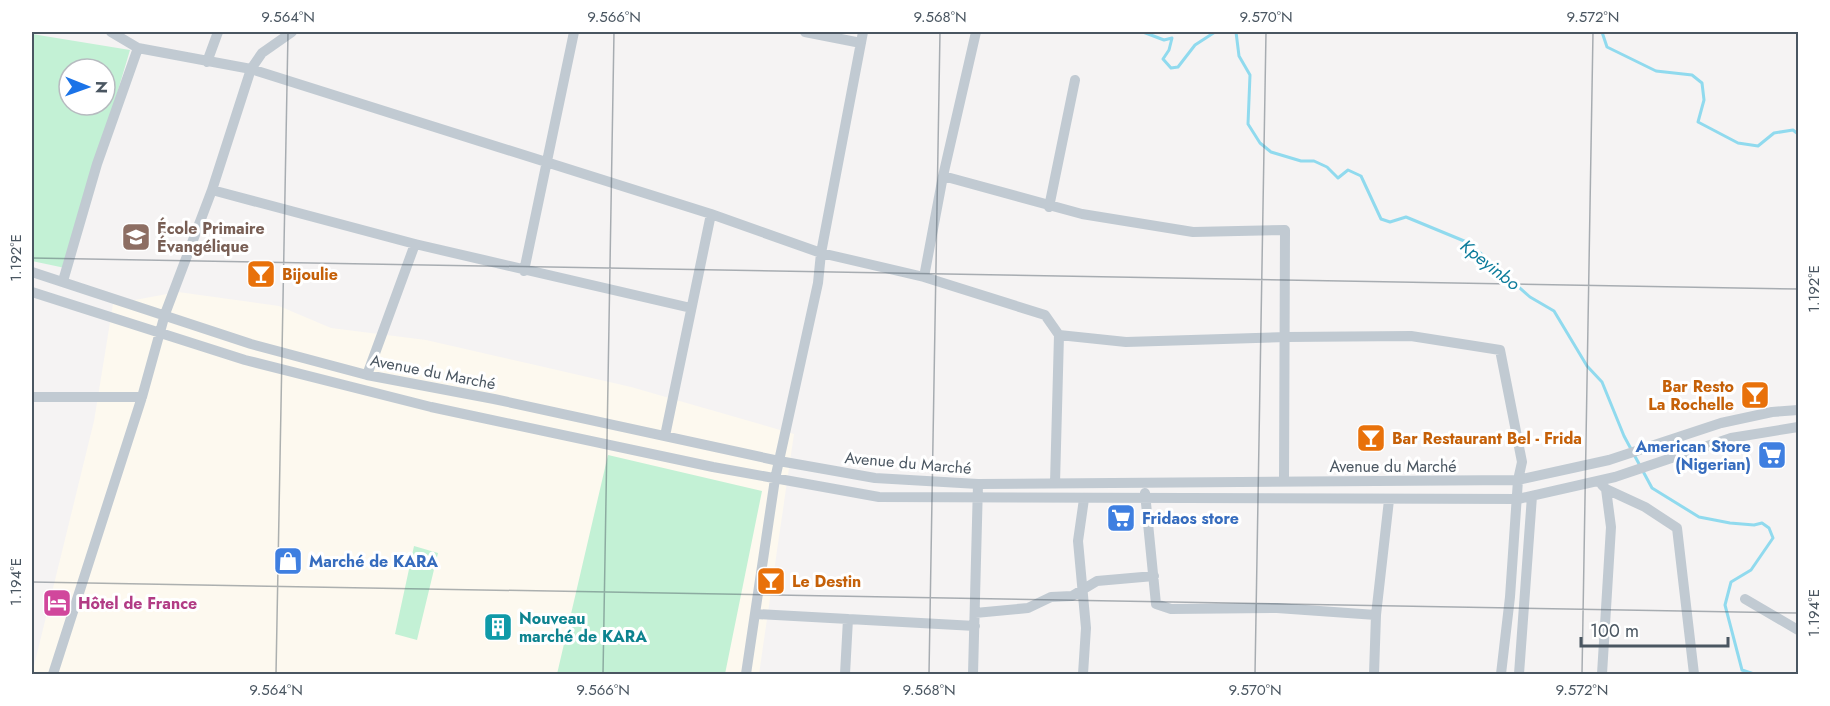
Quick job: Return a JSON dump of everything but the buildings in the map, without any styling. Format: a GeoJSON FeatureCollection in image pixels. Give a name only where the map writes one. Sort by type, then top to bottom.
{"type":"FeatureCollection","features":[{"type":"Feature","properties":{"kind":"street"},"geometry":{"type":"LineString","coordinates":[[111,32],[138,48],[251,69],[546,164],[711,214],[821,253],[924,277],[1045,315],[1059,335],[1055,483]]}},
{"type":"Feature","properties":{"kind":"street"},"geometry":{"type":"LineString","coordinates":[[207,62],[218,32]]}},
{"type":"Feature","properties":{"kind":"street"},"geometry":{"type":"LineString","coordinates":[[54,675],[142,397],[165,314],[212,190],[251,69],[262,53],[292,32]]}},
{"type":"Feature","properties":{"kind":"street"},"geometry":{"type":"LineString","coordinates":[[524,271],[574,32]]}},
{"type":"Feature","properties":{"kind":"street"},"geometry":{"type":"LineString","coordinates":[[806,32],[861,43]]}},
{"type":"Feature","properties":{"kind":"street"},"geometry":{"type":"LineString","coordinates":[[746,675],[775,479],[816,294],[821,253],[863,32]]}},
{"type":"Feature","properties":{"kind":"street"},"geometry":{"type":"LineString","coordinates":[[924,277],[943,176],[976,32]]}},
{"type":"Feature","properties":{"kind":"street"},"geometry":{"type":"LineString","coordinates":[[63,281],[98,164],[138,48]]}},
{"type":"Feature","properties":{"kind":"street"},"geometry":{"type":"LineString","coordinates":[[1049,207],[1075,80]]}},
{"type":"Feature","properties":{"kind":"street"},"geometry":{"type":"LineString","coordinates":[[943,176],[1049,207],[1193,232],[1286,230],[1287,337],[1284,482]]}},
{"type":"Feature","properties":{"kind":"street"},"geometry":{"type":"LineString","coordinates":[[212,190],[524,271],[691,308]]}},
{"type":"Feature","properties":{"kind":"street"},"geometry":{"type":"LineString","coordinates":[[665,436],[711,214]]}},
{"type":"Feature","properties":{"kind":"street"},"geometry":{"type":"LineString","coordinates":[[367,375],[415,244]]}},
{"type":"Feature","properties":{"kind":"street","name":"Avenue du Marché"},"geometry":{"type":"LineString","coordinates":[[32,272],[251,344],[367,375],[779,461],[875,478],[978,484],[1518,480],[1609,460],[1721,423],[1772,412],[1798,410]]}},
{"type":"Feature","properties":{"kind":"street","name":"Avenue du Marché"},"geometry":{"type":"LineString","coordinates":[[32,292],[161,331],[245,360],[431,407],[775,479],[879,497],[1144,500],[1518,499],[1615,477],[1731,438],[1798,427]]}},
{"type":"Feature","properties":{"kind":"street"},"geometry":{"type":"LineString","coordinates":[[1059,335],[1126,342],[1411,336],[1500,351],[1522,462],[1518,480],[1501,675]]}},
{"type":"Feature","properties":{"kind":"street"},"geometry":{"type":"LineString","coordinates":[[245,360],[251,344]]}},
{"type":"Feature","properties":{"kind":"street"},"geometry":{"type":"LineString","coordinates":[[431,407],[436,389]]}},
{"type":"Feature","properties":{"kind":"street"},"geometry":{"type":"LineString","coordinates":[[32,397],[142,397]]}},
{"type":"Feature","properties":{"kind":"street"},"geometry":{"type":"LineString","coordinates":[[1596,480],[1606,489],[1645,507],[1677,528],[1694,675]]}},
{"type":"Feature","properties":{"kind":"street"},"geometry":{"type":"LineString","coordinates":[[1144,483],[1156,604],[1171,609],[1277,608],[1376,615]]}},
{"type":"Feature","properties":{"kind":"street"},"geometry":{"type":"LineString","coordinates":[[973,675],[978,484]]}},
{"type":"Feature","properties":{"kind":"street"},"geometry":{"type":"LineString","coordinates":[[1602,675],[1611,527],[1606,489]]}},
{"type":"Feature","properties":{"kind":"street"},"geometry":{"type":"LineString","coordinates":[[1519,675],[1532,496]]}},
{"type":"Feature","properties":{"kind":"street"},"geometry":{"type":"LineString","coordinates":[[1083,675],[1086,628],[1078,540],[1084,499]]}},
{"type":"Feature","properties":{"kind":"street"},"geometry":{"type":"LineString","coordinates":[[1374,675],[1376,615],[1389,500]]}},
{"type":"Feature","properties":{"kind":"street"},"geometry":{"type":"LineString","coordinates":[[975,613],[1028,608],[1051,597],[1072,596],[1097,582],[1154,576]]}},
{"type":"Feature","properties":{"kind":"street"},"geometry":{"type":"LineString","coordinates":[[1745,599],[1798,630]]}},
{"type":"Feature","properties":{"kind":"street"},"geometry":{"type":"LineString","coordinates":[[756,614],[975,627]]}},
{"type":"Feature","properties":{"kind":"street"},"geometry":{"type":"LineString","coordinates":[[845,675],[848,619]]}},
{"type":"Feature","properties":{"kind":"shaded area","name":"Nouveau marché de KARA"},"geometry":{"type":"Polygon","coordinates":[[[178,292],[279,306],[331,328],[426,340],[631,387],[794,434],[759,674],[32,674],[94,421],[113,304],[178,292]]]}},
{"type":"Feature","properties":{"kind":"green space"},"geometry":{"type":"Polygon","coordinates":[[[32,34],[130,50],[117,94],[117,57],[57,57],[57,117],[110,117],[65,268],[32,261],[32,34]]]}},
{"type":"Feature","properties":{"kind":"green space"},"geometry":{"type":"Polygon","coordinates":[[[608,455],[762,491],[725,674],[557,674],[608,455]]]}},
{"type":"Feature","properties":{"kind":"green space"},"geometry":{"type":"Polygon","coordinates":[[[414,546],[438,553],[417,640],[395,634],[414,546]]]}},
{"type":"Feature","properties":{"kind":"waterway","name":"Kpeyinbo"},"geometry":{"type":"LineString","coordinates":[[1143,32],[1164,40],[1172,38],[1169,50],[1163,59],[1171,68],[1178,67],[1195,45],[1215,32]]}},
{"type":"Feature","properties":{"kind":"waterway","name":"Kpeyinbo"},"geometry":{"type":"LineString","coordinates":[[1236,32],[1239,56],[1250,75],[1248,124],[1260,143],[1271,152],[1301,161],[1314,161],[1327,167],[1338,178],[1348,170],[1361,176],[1381,219],[1390,222],[1406,217],[1469,243],[1530,297],[1554,311],[1587,366],[1602,382],[1624,436],[1652,488],[1699,517],[1730,523],[1754,525],[1762,523],[1769,528],[1773,538],[1751,570],[1731,582],[1725,605],[1742,670],[1754,674]]}},
{"type":"Feature","properties":{"kind":"waterway"},"geometry":{"type":"LineString","coordinates":[[1602,32],[1607,47],[1656,71],[1692,75],[1702,83],[1704,100],[1698,122],[1738,143],[1758,146],[1774,133],[1793,130],[1798,134]]}},
{"type":"Feature","properties":{"kind":"place","name":"École Primaire Évangélique"},"geometry":{"type":"Point","coordinates":[136,237]}},
{"type":"Feature","properties":{"kind":"place","name":"Bijoulie"},"geometry":{"type":"Point","coordinates":[261,274]}},
{"type":"Feature","properties":{"kind":"place","name":"Bar Resto La Rochelle"},"geometry":{"type":"Point","coordinates":[1755,395]}},
{"type":"Feature","properties":{"kind":"place","name":"Bar Restaurant Bel - Frida"},"geometry":{"type":"Point","coordinates":[1371,438]}},
{"type":"Feature","properties":{"kind":"place","name":"American Store (Nigerian)"},"geometry":{"type":"Point","coordinates":[1772,455]}},
{"type":"Feature","properties":{"kind":"place","name":"Fridaos store"},"geometry":{"type":"Point","coordinates":[1121,518]}},
{"type":"Feature","properties":{"kind":"place","name":"Marché de KARA"},"geometry":{"type":"Point","coordinates":[288,561]}},
{"type":"Feature","properties":{"kind":"place","name":"Le Destin"},"geometry":{"type":"Point","coordinates":[771,581]}},
{"type":"Feature","properties":{"kind":"place","name":"Hôtel de France"},"geometry":{"type":"Point","coordinates":[57,603]}},
{"type":"Feature","properties":{"kind":"place","name":"Nouveau marché de KARA"},"geometry":{"type":"Point","coordinates":[498,627]}}]}
